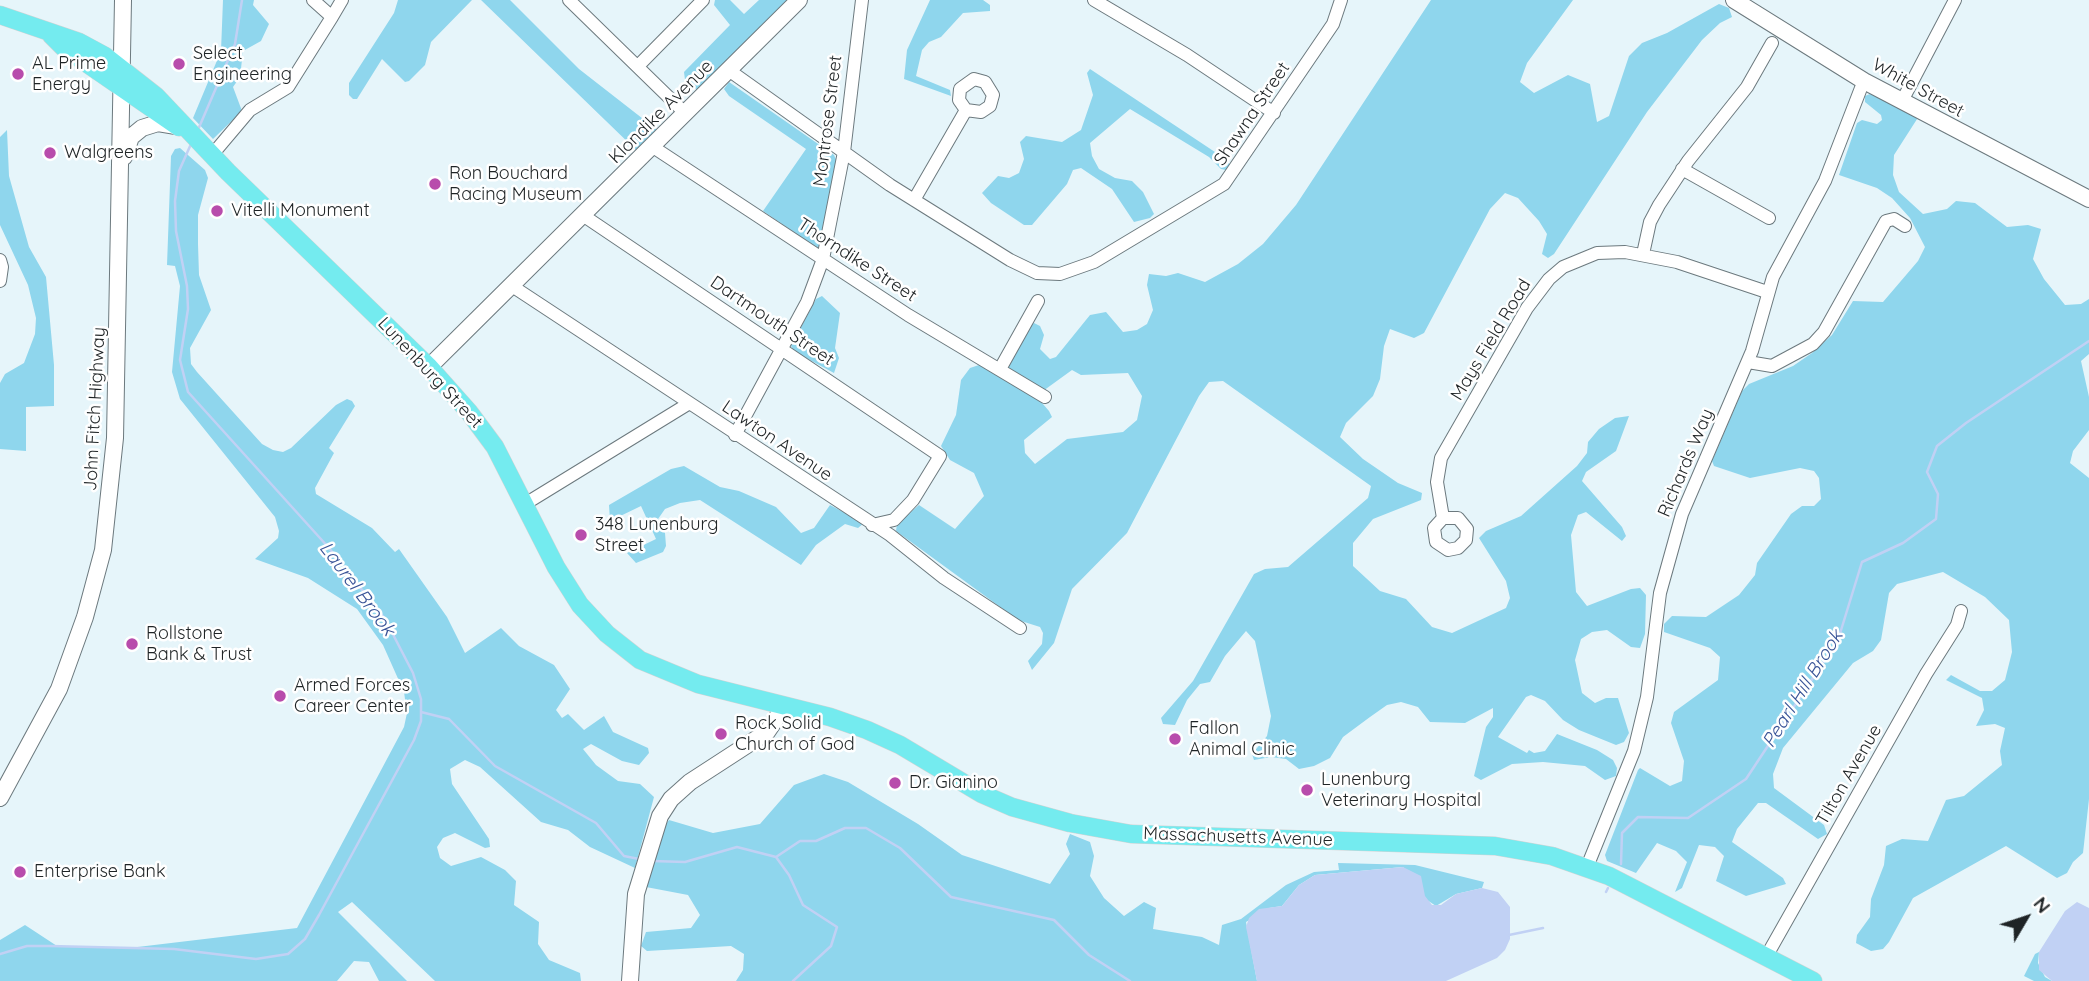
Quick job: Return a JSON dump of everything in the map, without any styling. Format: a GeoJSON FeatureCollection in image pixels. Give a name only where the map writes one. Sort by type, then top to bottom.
{"type":"FeatureCollection","features":[{"type":"Feature","properties":{"kind":"main road","name":"Lunenburg Street"},"geometry":{"type":"LineString","coordinates":[[0,15],[79,42],[121,68],[167,105],[181,128]]}},
{"type":"Feature","properties":{"kind":"main road","name":"Lunenburg Street"},"geometry":{"type":"LineString","coordinates":[[49,33],[63,47],[181,128],[208,151],[429,367],[489,437],[562,577],[586,613],[623,648],[664,671]]}},
{"type":"Feature","properties":{"kind":"main road","name":"Massachusetts Avenue"},"geometry":{"type":"LineString","coordinates":[[664,671],[698,684],[834,718],[878,734],[996,801],[1035,814],[1105,830],[1235,838],[1495,846],[1540,853],[1595,870],[1813,981]]}},
{"type":"Feature","properties":{"kind":"street","name":"John Fitch Highway"},"geometry":{"type":"LineString","coordinates":[[0,798],[59,689],[85,617],[103,550],[115,438],[120,87],[124,0]]}},
{"type":"Feature","properties":{"kind":"street"},"geometry":{"type":"LineString","coordinates":[[313,0],[332,17]]}},
{"type":"Feature","properties":{"kind":"street"},"geometry":{"type":"LineString","coordinates":[[208,151],[256,104],[288,87],[342,0]]}},
{"type":"Feature","properties":{"kind":"street"},"geometry":{"type":"LineString","coordinates":[[569,0],[686,114]]}},
{"type":"Feature","properties":{"kind":"street"},"geometry":{"type":"LineString","coordinates":[[638,66],[703,0]]}},
{"type":"Feature","properties":{"kind":"street","name":"Klondike Avenue"},"geometry":{"type":"LineString","coordinates":[[429,367],[799,0]]}},
{"type":"Feature","properties":{"kind":"street","name":"Montrose Street"},"geometry":{"type":"LineString","coordinates":[[735,435],[807,302],[823,259],[844,152],[862,0]]}},
{"type":"Feature","properties":{"kind":"street"},"geometry":{"type":"LineString","coordinates":[[1094,0],[1187,55],[1274,113]]}},
{"type":"Feature","properties":{"kind":"street","name":"Shawna Street"},"geometry":{"type":"LineString","coordinates":[[914,200],[1010,260],[1037,272],[1049,274],[1082,267],[1220,188],[1233,174],[1334,24],[1341,0]]}},
{"type":"Feature","properties":{"kind":"street","name":"White Street"},"geometry":{"type":"LineString","coordinates":[[1734,0],[1902,101],[2089,199]]}},
{"type":"Feature","properties":{"kind":"street"},"geometry":{"type":"LineString","coordinates":[[1902,101],[1955,0]]}},
{"type":"Feature","properties":{"kind":"street"},"geometry":{"type":"LineString","coordinates":[[1643,254],[1650,222],[1682,169],[1747,88],[1772,43]]}},
{"type":"Feature","properties":{"kind":"street"},"geometry":{"type":"LineString","coordinates":[[730,71],[914,200],[966,110]]}},
{"type":"Feature","properties":{"kind":"street","name":"Richards Way"},"geometry":{"type":"LineString","coordinates":[[1595,870],[1640,726],[1660,593],[1679,523],[1748,362],[1767,292],[1788,245],[1825,181],[1861,88]]}},
{"type":"Feature","properties":{"kind":"street"},"geometry":{"type":"LineString","coordinates":[[120,169],[128,142],[139,130],[158,123],[181,128]]}},
{"type":"Feature","properties":{"kind":"street","name":"Thorndike Street"},"geometry":{"type":"LineString","coordinates":[[653,147],[937,333],[1045,397]]}},
{"type":"Feature","properties":{"kind":"street"},"geometry":{"type":"LineString","coordinates":[[1682,169],[1769,218]]}},
{"type":"Feature","properties":{"kind":"street","name":"Dartmouth Street"},"geometry":{"type":"LineString","coordinates":[[584,216],[940,456],[912,500],[894,520],[872,525]]}},
{"type":"Feature","properties":{"kind":"street"},"geometry":{"type":"LineString","coordinates":[[1748,362],[1772,366],[1814,344],[1824,332],[1885,223],[1894,219],[1905,226]]}},
{"type":"Feature","properties":{"kind":"street","name":"Mays Field Road"},"geometry":{"type":"LineString","coordinates":[[1443,518],[1437,482],[1441,458],[1535,297],[1555,273],[1579,258],[1606,251],[1643,254],[1767,292]]}},
{"type":"Feature","properties":{"kind":"street"},"geometry":{"type":"LineString","coordinates":[[0,281],[1,261]]}},
{"type":"Feature","properties":{"kind":"street","name":"Lawton Avenue"},"geometry":{"type":"LineString","coordinates":[[512,286],[872,525],[1020,628]]}},
{"type":"Feature","properties":{"kind":"street"},"geometry":{"type":"LineString","coordinates":[[999,369],[1038,301]]}},
{"type":"Feature","properties":{"kind":"street"},"geometry":{"type":"LineString","coordinates":[[525,504],[688,404]]}},
{"type":"Feature","properties":{"kind":"street","name":"Tilton Avenue"},"geometry":{"type":"LineString","coordinates":[[1766,957],[1926,674],[1957,625],[1961,611]]}},
{"type":"Feature","properties":{"kind":"street"},"geometry":{"type":"LineString","coordinates":[[630,981],[634,906],[655,825],[671,799],[698,775],[762,736],[785,707]]}},
{"type":"Feature","properties":{"kind":"shaded area"},"geometry":{"type":"Polygon","coordinates":[[[223,0],[254,0],[253,5],[269,24],[261,41],[243,51],[240,77],[233,87],[242,111],[213,139],[193,118],[221,51],[223,0]]]}},
{"type":"Feature","properties":{"kind":"shaded area"},"geometry":{"type":"Polygon","coordinates":[[[398,0],[472,0],[431,42],[425,65],[409,81],[405,82],[382,59],[357,99],[353,99],[349,95],[349,83],[394,13],[398,0]]]}},
{"type":"Feature","properties":{"kind":"shaded area"},"geometry":{"type":"Polygon","coordinates":[[[481,0],[510,0],[579,69],[656,129],[656,134],[637,151],[481,0]]]}},
{"type":"Feature","properties":{"kind":"shaded area"},"geometry":{"type":"Polygon","coordinates":[[[715,0],[730,0],[744,14],[759,0],[787,0],[697,90],[685,80],[684,72],[730,25],[714,5],[715,0]]]}},
{"type":"Feature","properties":{"kind":"shaded area"},"geometry":{"type":"Polygon","coordinates":[[[930,0],[983,0],[990,5],[990,11],[963,13],[941,37],[929,42],[922,50],[916,76],[950,90],[951,96],[904,79],[907,50],[930,0]]]}},
{"type":"Feature","properties":{"kind":"shaded area"},"geometry":{"type":"Polygon","coordinates":[[[1431,0],[1573,0],[1527,63],[1520,82],[1534,93],[1568,75],[1590,84],[1597,122],[1609,116],[1629,56],[1642,43],[1667,33],[1719,4],[1729,8],[1732,17],[1720,23],[1702,40],[1647,112],[1554,254],[1548,258],[1542,254],[1547,234],[1518,198],[1505,193],[1490,209],[1424,333],[1414,338],[1390,329],[1384,346],[1380,379],[1373,396],[1346,423],[1340,437],[1363,459],[1398,483],[1422,493],[1421,500],[1373,519],[1353,543],[1353,566],[1380,591],[1406,599],[1432,627],[1452,633],[1506,608],[1510,598],[1506,581],[1479,538],[1486,531],[1521,516],[1577,466],[1587,453],[1588,442],[1599,429],[1615,418],[1629,416],[1616,451],[1586,472],[1582,481],[1622,527],[1626,536],[1622,541],[1586,512],[1578,515],[1571,535],[1576,592],[1587,606],[1631,589],[1640,588],[1646,595],[1645,634],[1640,648],[1631,647],[1607,630],[1592,632],[1581,639],[1575,660],[1582,693],[1595,703],[1606,698],[1618,698],[1629,733],[1624,742],[1616,745],[1579,730],[1563,720],[1545,701],[1531,695],[1526,697],[1498,737],[1527,753],[1529,750],[1534,753],[1545,751],[1557,734],[1597,750],[1613,760],[1617,768],[1616,776],[1605,780],[1585,766],[1543,762],[1512,764],[1481,780],[1474,776],[1486,727],[1493,717],[1493,708],[1465,723],[1430,722],[1418,707],[1401,702],[1387,705],[1370,717],[1343,737],[1330,758],[1314,766],[1299,769],[1286,759],[1271,757],[1254,760],[1252,754],[1267,736],[1271,716],[1255,641],[1246,631],[1225,656],[1210,682],[1200,684],[1187,700],[1175,725],[1163,724],[1161,718],[1193,681],[1254,574],[1265,569],[1288,567],[1368,498],[1371,486],[1223,381],[1209,382],[1199,396],[1127,533],[1072,589],[1054,643],[1032,670],[1028,661],[1042,644],[1043,633],[1040,627],[1018,620],[896,531],[897,524],[919,505],[955,529],[984,496],[974,473],[950,460],[941,446],[956,415],[961,380],[970,368],[979,365],[1036,396],[1049,411],[1052,417],[1024,440],[1025,453],[1035,464],[1067,439],[1123,432],[1137,420],[1142,396],[1128,373],[1081,375],[1072,370],[1043,391],[1005,367],[1027,326],[1034,323],[1040,326],[1044,335],[1040,349],[1050,359],[1056,357],[1090,315],[1106,312],[1123,332],[1137,330],[1147,324],[1153,310],[1147,285],[1149,274],[1166,276],[1178,273],[1205,282],[1238,264],[1263,244],[1296,205],[1431,0]]]}},
{"type":"Feature","properties":{"kind":"shaded area"},"geometry":{"type":"Polygon","coordinates":[[[1090,69],[1224,158],[1231,166],[1226,170],[1221,169],[1209,157],[1130,109],[1090,143],[1092,156],[1099,169],[1115,178],[1132,181],[1143,192],[1154,214],[1150,218],[1134,222],[1112,189],[1081,168],[1073,170],[1067,184],[1032,225],[1024,225],[991,203],[982,193],[998,176],[1009,178],[1019,173],[1024,159],[1020,142],[1026,136],[1062,142],[1081,130],[1093,95],[1087,73],[1090,69]]]}},
{"type":"Feature","properties":{"kind":"shaded area"},"geometry":{"type":"Polygon","coordinates":[[[729,82],[834,155],[838,164],[820,246],[817,248],[763,211],[806,149],[729,96],[724,89],[729,82]]]}},
{"type":"Feature","properties":{"kind":"shaded area"},"geometry":{"type":"Polygon","coordinates":[[[1870,94],[1919,116],[1894,155],[1893,175],[1899,192],[1923,214],[1947,209],[1956,201],[1975,203],[2007,227],[2028,225],[2041,229],[2033,259],[2044,279],[2065,305],[2081,304],[2089,299],[2089,354],[2081,361],[2089,397],[2089,430],[2073,451],[2070,463],[2089,478],[2089,799],[2083,853],[2073,862],[2067,873],[2057,878],[2006,846],[1913,898],[1889,942],[1883,949],[1871,951],[1856,943],[1857,935],[1870,917],[1871,899],[1884,865],[1886,846],[1902,839],[1928,841],[1946,800],[1964,796],[2002,765],[2000,751],[2005,728],[1995,724],[1976,726],[1984,710],[1982,698],[1946,680],[1951,675],[1980,691],[1992,691],[2005,680],[2012,652],[2009,620],[1985,597],[1943,572],[1897,584],[1889,593],[1881,640],[1873,651],[1853,663],[1783,748],[1773,774],[1774,788],[1824,825],[1827,834],[1818,839],[1766,803],[1758,803],[1737,829],[1732,842],[1783,878],[1786,884],[1746,896],[1716,881],[1724,856],[1715,847],[1699,845],[1682,888],[1675,892],[1687,862],[1676,851],[1657,843],[1636,873],[1607,861],[1605,855],[1640,768],[1670,786],[1682,781],[1684,761],[1671,723],[1674,712],[1718,680],[1720,657],[1710,648],[1664,632],[1664,624],[1672,616],[1706,617],[1739,595],[1755,575],[1757,563],[1791,514],[1802,506],[1814,506],[1821,499],[1819,478],[1814,471],[1800,468],[1750,478],[1714,466],[1712,461],[1742,391],[1749,384],[1793,366],[1812,353],[1832,335],[1853,301],[1883,302],[1918,261],[1925,247],[1910,218],[1892,198],[1877,188],[1839,175],[1857,123],[1862,120],[1877,124],[1882,120],[1881,115],[1865,102],[1865,96],[1870,94]]]}},
{"type":"Feature","properties":{"kind":"shaded area"},"geometry":{"type":"Polygon","coordinates":[[[7,130],[9,176],[29,247],[46,277],[54,365],[54,406],[26,407],[26,451],[0,449],[0,383],[5,374],[24,363],[35,334],[36,318],[28,285],[0,225],[0,137],[7,130]]]}},
{"type":"Feature","properties":{"kind":"shaded area"},"geometry":{"type":"Polygon","coordinates":[[[180,148],[205,170],[208,178],[198,215],[198,244],[199,275],[211,310],[190,348],[191,364],[197,372],[262,444],[283,452],[291,448],[336,405],[347,399],[352,401],[355,406],[329,448],[334,453],[315,488],[316,494],[372,528],[395,552],[399,549],[447,617],[465,653],[501,628],[519,646],[554,665],[570,689],[556,710],[562,718],[568,714],[584,730],[604,716],[613,732],[648,748],[649,753],[639,765],[622,761],[591,744],[583,749],[596,765],[618,781],[640,784],[654,797],[635,868],[590,847],[568,830],[541,822],[480,767],[465,760],[450,769],[452,784],[489,839],[490,847],[485,848],[455,833],[443,838],[437,847],[440,858],[451,866],[481,857],[505,870],[516,881],[514,905],[539,922],[538,944],[549,960],[580,973],[581,981],[435,981],[352,902],[338,912],[407,981],[379,981],[369,962],[354,961],[337,981],[0,981],[0,940],[25,925],[57,946],[129,948],[297,928],[404,727],[407,713],[404,692],[383,645],[357,609],[308,578],[255,559],[278,538],[275,517],[180,399],[172,372],[180,286],[175,266],[167,265],[171,156],[175,149],[180,148]]]}},
{"type":"Feature","properties":{"kind":"shaded area"},"geometry":{"type":"Polygon","coordinates":[[[822,296],[840,313],[835,348],[839,358],[834,373],[795,352],[791,346],[816,299],[822,296]]]}},
{"type":"Feature","properties":{"kind":"shaded area"},"geometry":{"type":"Polygon","coordinates":[[[684,466],[720,487],[739,491],[776,507],[801,533],[814,528],[830,505],[864,523],[858,528],[845,524],[816,545],[801,565],[700,500],[680,503],[665,509],[658,519],[665,533],[666,546],[663,552],[636,563],[627,553],[656,539],[641,506],[610,521],[609,505],[671,469],[684,466]]]}},
{"type":"Feature","properties":{"kind":"shaded area"},"geometry":{"type":"Polygon","coordinates":[[[824,774],[848,782],[918,824],[962,855],[1050,884],[1070,854],[1066,844],[1070,834],[1090,842],[1094,856],[1090,876],[1104,898],[1124,916],[1144,902],[1156,908],[1153,929],[1202,937],[1219,945],[1222,925],[1241,919],[1286,885],[1314,872],[1339,870],[1338,863],[1415,865],[1484,882],[1482,888],[1456,894],[1436,906],[1427,900],[1403,867],[1315,875],[1299,885],[1282,906],[1269,908],[1246,922],[1257,981],[736,981],[743,970],[744,954],[731,946],[647,951],[641,946],[646,932],[691,928],[700,915],[688,895],[646,887],[663,828],[669,820],[713,833],[760,824],[794,785],[824,774]]]}},
{"type":"Feature","properties":{"kind":"shaded area"},"geometry":{"type":"Polygon","coordinates":[[[1403,867],[1421,876],[1425,896],[1432,905],[1441,905],[1456,894],[1482,888],[1498,892],[1510,907],[1510,939],[1505,950],[1497,958],[1446,981],[1257,981],[1246,927],[1249,918],[1259,909],[1282,906],[1299,885],[1315,875],[1403,867]]]}},
{"type":"Feature","properties":{"kind":"shaded area"},"geometry":{"type":"Polygon","coordinates":[[[2077,902],[2089,908],[2089,981],[2052,981],[2039,970],[2039,952],[2065,911],[2077,902]]]}},
{"type":"Feature","properties":{"kind":"shaded area"},"geometry":{"type":"Polygon","coordinates":[[[2039,952],[2038,963],[2045,977],[2052,981],[2034,981],[2024,976],[2035,954],[2039,952]]]}},
{"type":"Feature","properties":{"kind":"waterway","name":"Laurel Brook"},"geometry":{"type":"LineString","coordinates":[[197,132],[235,44],[242,0]]}},
{"type":"Feature","properties":{"kind":"waterway","name":"Laurel Brook"},"geometry":{"type":"LineString","coordinates":[[0,954],[27,946],[174,949],[256,959],[288,954],[305,939],[319,915],[414,740],[421,721],[421,699],[413,673],[385,619],[329,548],[188,392],[180,360],[188,309],[187,286],[176,231],[175,201],[179,171],[191,144]]}},
{"type":"Feature","properties":{"kind":"waterway","name":"Pearl Hill Brook"},"geometry":{"type":"LineString","coordinates":[[1621,864],[1622,833],[1638,817],[1688,818],[1746,779],[1838,640],[1862,562],[1903,543],[1936,519],[1938,494],[1927,472],[1937,446],[1966,423],[2089,341]]}},
{"type":"Feature","properties":{"kind":"waterway","name":"Pearl Hill Brook"},"geometry":{"type":"LineString","coordinates":[[421,712],[449,719],[495,766],[596,823],[624,856],[639,859]]}},
{"type":"Feature","properties":{"kind":"waterway","name":"Pearl Hill Brook"},"geometry":{"type":"LineString","coordinates":[[652,861],[685,862],[737,847],[776,857],[800,841],[816,841],[845,828],[866,828],[900,848],[951,897],[1054,920],[1089,955],[1130,981]]}},
{"type":"Feature","properties":{"kind":"waterway"},"geometry":{"type":"LineString","coordinates":[[776,857],[789,875],[803,905],[837,927],[831,946],[793,981]]}},
{"type":"Feature","properties":{"kind":"waterway","name":"Pearl Hill Brook"},"geometry":{"type":"LineString","coordinates":[[1606,892],[1608,888]]}},
{"type":"Feature","properties":{"kind":"waterway","name":"Pearl Hill Brook"},"geometry":{"type":"LineString","coordinates":[[1509,935],[1543,928]]}},
{"type":"Feature","properties":{"kind":"place","name":"Select Engineering"},"geometry":{"type":"Point","coordinates":[179,64]}},
{"type":"Feature","properties":{"kind":"place","name":"AL Prime Energy"},"geometry":{"type":"Point","coordinates":[18,74]}},
{"type":"Feature","properties":{"kind":"place","name":"Walgreens"},"geometry":{"type":"Point","coordinates":[50,153]}},
{"type":"Feature","properties":{"kind":"place","name":"Ron Bouchard Racing Museum"},"geometry":{"type":"Point","coordinates":[435,184]}},
{"type":"Feature","properties":{"kind":"place","name":"Vitelli Monument"},"geometry":{"type":"Point","coordinates":[217,211]}},
{"type":"Feature","properties":{"kind":"place","name":"348 Lunenburg Street"},"geometry":{"type":"Point","coordinates":[581,535]}},
{"type":"Feature","properties":{"kind":"place","name":"Rollstone Bank & Trust"},"geometry":{"type":"Point","coordinates":[132,644]}},
{"type":"Feature","properties":{"kind":"place","name":"Armed Forces Career Center"},"geometry":{"type":"Point","coordinates":[280,696]}},
{"type":"Feature","properties":{"kind":"place","name":"Rock Solid Church of God"},"geometry":{"type":"Point","coordinates":[721,734]}},
{"type":"Feature","properties":{"kind":"place","name":"Fallon Animal Clinic"},"geometry":{"type":"Point","coordinates":[1175,739]}},
{"type":"Feature","properties":{"kind":"place","name":"Dr. Gianino"},"geometry":{"type":"Point","coordinates":[895,783]}},
{"type":"Feature","properties":{"kind":"place","name":"Lunenburg Veterinary Hospital"},"geometry":{"type":"Point","coordinates":[1307,790]}},
{"type":"Feature","properties":{"kind":"place","name":"Enterprise Bank"},"geometry":{"type":"Point","coordinates":[20,872]}}]}
